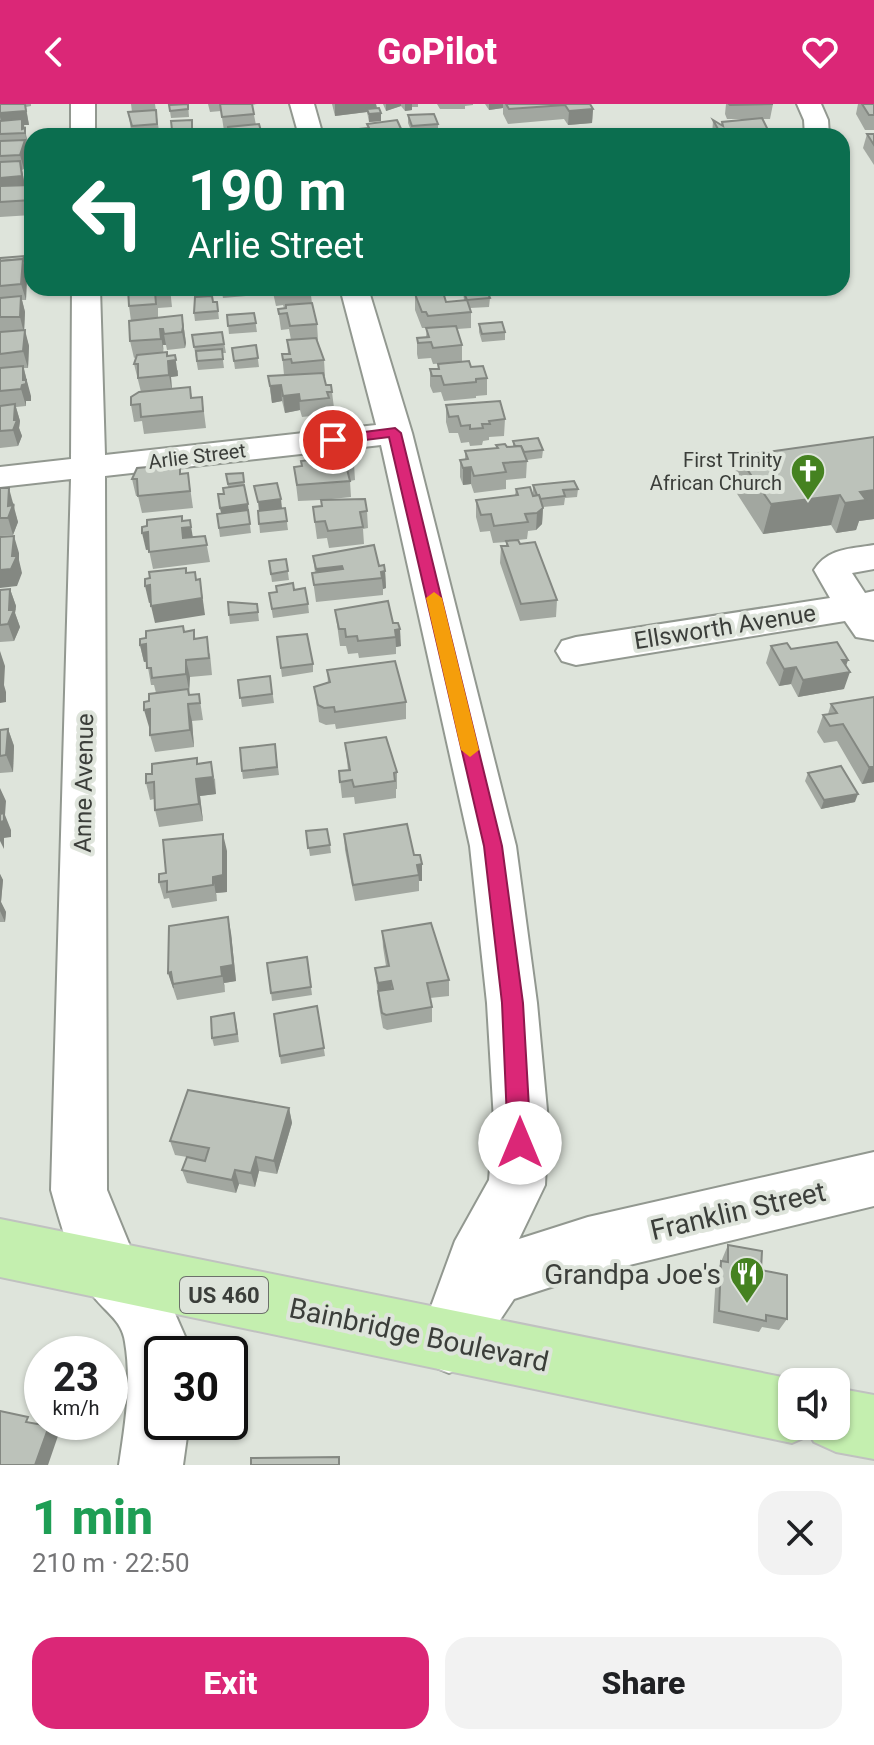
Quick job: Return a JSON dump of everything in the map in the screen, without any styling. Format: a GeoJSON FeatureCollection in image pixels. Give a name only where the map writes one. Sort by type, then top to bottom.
{"type":"FeatureCollection","features":[{"type":"Feature","properties":{"kind":"main road","name":"Bainbridge Boulevard"},"geometry":{"type":"LineString","coordinates":[[0,1248],[778,1408]]}},
{"type":"Feature","properties":{"kind":"main road"},"geometry":{"type":"LineString","coordinates":[[850,1423],[874,1427]]}},
{"type":"Feature","properties":{"kind":"street"},"geometry":{"type":"LineString","coordinates":[[83,104],[83,128]]}},
{"type":"Feature","properties":{"kind":"street"},"geometry":{"type":"LineString","coordinates":[[302,104],[309,128]]}},
{"type":"Feature","properties":{"kind":"street"},"geometry":{"type":"LineString","coordinates":[[809,104],[816,128]]}},
{"type":"Feature","properties":{"kind":"street","name":"Anne Avenue"},"geometry":{"type":"LineString","coordinates":[[86,296],[88,468],[79,1190],[91,1228],[111,1272]]}},
{"type":"Feature","properties":{"kind":"street"},"geometry":{"type":"LineString","coordinates":[[356,296],[395,433],[493,846],[512,1003],[521,1121],[517,1185],[476,1262],[449,1342]]}},
{"type":"Feature","properties":{"kind":"street","name":"Arlie Street"},"geometry":{"type":"LineString","coordinates":[[0,477],[395,433]]}},
{"type":"Feature","properties":{"kind":"street"},"geometry":{"type":"LineString","coordinates":[[867,615],[835,577],[833,570],[839,563],[874,557]]}},
{"type":"Feature","properties":{"kind":"street","name":"Ellsworth Avenue"},"geometry":{"type":"LineString","coordinates":[[576,651],[867,615]]}},
{"type":"Feature","properties":{"kind":"street","name":"Franklin Street"},"geometry":{"type":"LineString","coordinates":[[449,1342],[495,1276],[588,1246],[874,1179]]}},
{"type":"Feature","properties":{"kind":"street"},"geometry":{"type":"LineString","coordinates":[[111,1272],[138,1298],[156,1341],[159,1410],[151,1465]]}},
{"type":"Feature","properties":{"kind":"building"},"geometry":{"type":"Polygon","coordinates":[[[0,104],[25,104],[26,111],[0,113],[0,104]]]}},
{"type":"Feature","properties":{"kind":"building"},"geometry":{"type":"Polygon","coordinates":[[[188,104],[188,109],[170,111],[169,105],[188,104]]]}},
{"type":"Feature","properties":{"kind":"building"},"geometry":{"type":"Polygon","coordinates":[[[220,104],[252,104],[254,114],[222,117],[220,104]]]}},
{"type":"Feature","properties":{"kind":"building"},"geometry":{"type":"Polygon","coordinates":[[[506,104],[590,104],[593,109],[569,111],[565,105],[509,109],[506,104]]]}},
{"type":"Feature","properties":{"kind":"building"},"geometry":{"type":"Polygon","coordinates":[[[862,104],[874,104],[874,115],[869,115],[862,104]]]}},
{"type":"Feature","properties":{"kind":"building"},"geometry":{"type":"Polygon","coordinates":[[[379,108],[381,113],[369,114],[367,109],[379,108]]]}},
{"type":"Feature","properties":{"kind":"building"},"geometry":{"type":"Polygon","coordinates":[[[156,110],[157,124],[132,126],[128,112],[156,110]]]}},
{"type":"Feature","properties":{"kind":"building"},"geometry":{"type":"Polygon","coordinates":[[[434,114],[438,124],[412,126],[408,115],[434,114]]]}},
{"type":"Feature","properties":{"kind":"building"},"geometry":{"type":"Polygon","coordinates":[[[762,118],[767,128],[717,128],[713,120],[723,126],[722,122],[762,118]]]}},
{"type":"Feature","properties":{"kind":"building"},"geometry":{"type":"Polygon","coordinates":[[[22,119],[24,133],[0,134],[0,121],[22,119]]]}},
{"type":"Feature","properties":{"kind":"building"},"geometry":{"type":"Polygon","coordinates":[[[192,120],[192,128],[172,128],[171,121],[192,120]]]}},
{"type":"Feature","properties":{"kind":"building"},"geometry":{"type":"Polygon","coordinates":[[[397,120],[401,128],[369,128],[367,124],[397,120]]]}},
{"type":"Feature","properties":{"kind":"building"},"geometry":{"type":"Polygon","coordinates":[[[259,124],[260,128],[228,128],[259,124]]]}},
{"type":"Feature","properties":{"kind":"building"},"geometry":{"type":"Polygon","coordinates":[[[24,140],[20,155],[0,156],[0,141],[24,140]]]}},
{"type":"Feature","properties":{"kind":"building"},"geometry":{"type":"Polygon","coordinates":[[[20,161],[22,176],[0,178],[0,162],[20,161]]]}},
{"type":"Feature","properties":{"kind":"building"},"geometry":{"type":"Polygon","coordinates":[[[24,185],[24,200],[0,202],[0,186],[24,185]]]}},
{"type":"Feature","properties":{"kind":"building"},"geometry":{"type":"Polygon","coordinates":[[[24,256],[23,262],[23,259],[0,261],[0,258],[24,256]]]}},
{"type":"Feature","properties":{"kind":"building"},"geometry":{"type":"Polygon","coordinates":[[[23,259],[21,284],[0,286],[0,261],[23,259]]]}},
{"type":"Feature","properties":{"kind":"building"},"geometry":{"type":"Polygon","coordinates":[[[21,296],[20,317],[0,317],[0,298],[21,296]]]}},
{"type":"Feature","properties":{"kind":"building"},"geometry":{"type":"Polygon","coordinates":[[[128,296],[155,296],[156,304],[129,306],[128,296]]]}},
{"type":"Feature","properties":{"kind":"building"},"geometry":{"type":"Polygon","coordinates":[[[212,296],[213,302],[217,302],[218,311],[194,313],[195,297],[212,296]]]}},
{"type":"Feature","properties":{"kind":"building"},"geometry":{"type":"Polygon","coordinates":[[[416,296],[444,296],[446,302],[467,300],[471,312],[428,316],[422,312],[416,296]]]}},
{"type":"Feature","properties":{"kind":"building"},"geometry":{"type":"Polygon","coordinates":[[[465,296],[490,298],[467,300],[465,296]]]}},
{"type":"Feature","properties":{"kind":"building"},"geometry":{"type":"Polygon","coordinates":[[[312,303],[317,324],[290,326],[287,313],[279,314],[278,309],[286,308],[286,305],[312,303]]]}},
{"type":"Feature","properties":{"kind":"building"},"geometry":{"type":"Polygon","coordinates":[[[254,313],[256,323],[228,326],[227,315],[254,313]]]}},
{"type":"Feature","properties":{"kind":"building"},"geometry":{"type":"Polygon","coordinates":[[[182,315],[182,332],[164,334],[160,329],[161,339],[130,341],[129,321],[182,315]]]}},
{"type":"Feature","properties":{"kind":"building"},"geometry":{"type":"Polygon","coordinates":[[[502,322],[505,332],[482,334],[479,324],[502,322]]]}},
{"type":"Feature","properties":{"kind":"building"},"geometry":{"type":"Polygon","coordinates":[[[456,326],[462,345],[433,348],[431,342],[418,343],[417,338],[429,337],[426,328],[456,326]]]}},
{"type":"Feature","properties":{"kind":"building"},"geometry":{"type":"Polygon","coordinates":[[[25,330],[23,351],[0,354],[0,332],[25,330]]]}},
{"type":"Feature","properties":{"kind":"building"},"geometry":{"type":"Polygon","coordinates":[[[222,332],[224,344],[194,347],[192,335],[222,332]]]}},
{"type":"Feature","properties":{"kind":"building"},"geometry":{"type":"Polygon","coordinates":[[[316,338],[324,360],[292,363],[291,359],[283,360],[282,354],[290,354],[287,340],[316,338]]]}},
{"type":"Feature","properties":{"kind":"building"},"geometry":{"type":"Polygon","coordinates":[[[256,345],[258,358],[234,361],[232,348],[256,345]]]}},
{"type":"Feature","properties":{"kind":"building"},"geometry":{"type":"Polygon","coordinates":[[[222,349],[223,359],[197,361],[196,351],[222,349]]]}},
{"type":"Feature","properties":{"kind":"building"},"geometry":{"type":"Polygon","coordinates":[[[167,352],[167,356],[175,355],[176,360],[168,361],[169,375],[138,378],[138,364],[134,364],[137,355],[167,352]]]}},
{"type":"Feature","properties":{"kind":"building"},"geometry":{"type":"Polygon","coordinates":[[[469,361],[471,367],[483,366],[487,378],[444,385],[441,376],[432,376],[430,369],[439,369],[438,364],[469,361]]]}},
{"type":"Feature","properties":{"kind":"building"},"geometry":{"type":"Polygon","coordinates":[[[23,366],[26,384],[21,389],[0,391],[0,368],[23,366]]]}},
{"type":"Feature","properties":{"kind":"building"},"geometry":{"type":"Polygon","coordinates":[[[323,373],[326,385],[331,385],[332,392],[327,392],[329,398],[300,401],[299,394],[283,396],[281,385],[270,386],[268,376],[323,373]]]}},
{"type":"Feature","properties":{"kind":"building"},"geometry":{"type":"Polygon","coordinates":[[[190,387],[191,398],[202,397],[203,411],[141,417],[140,404],[131,405],[131,397],[139,392],[190,387]]]}},
{"type":"Feature","properties":{"kind":"building"},"geometry":{"type":"Polygon","coordinates":[[[500,401],[505,419],[489,421],[490,424],[482,424],[483,428],[470,429],[470,425],[461,426],[458,416],[449,417],[446,405],[500,401]]]}},
{"type":"Feature","properties":{"kind":"building"},"geometry":{"type":"Polygon","coordinates":[[[15,404],[14,420],[17,420],[13,430],[0,431],[0,406],[15,404]]]}},
{"type":"Feature","properties":{"kind":"building"},"geometry":{"type":"Polygon","coordinates":[[[874,437],[874,490],[860,492],[866,500],[845,503],[840,495],[771,504],[738,456],[874,437]]]}},
{"type":"Feature","properties":{"kind":"building"},"geometry":{"type":"Polygon","coordinates":[[[538,438],[543,450],[524,452],[513,441],[538,438]]]}},
{"type":"Feature","properties":{"kind":"building"},"geometry":{"type":"Polygon","coordinates":[[[505,444],[507,447],[521,446],[527,461],[503,463],[506,472],[474,476],[471,467],[463,468],[460,460],[468,459],[465,451],[498,448],[496,445],[505,444]]]}},
{"type":"Feature","properties":{"kind":"building"},"geometry":{"type":"Polygon","coordinates":[[[352,453],[354,464],[349,464],[347,469],[350,481],[297,485],[294,467],[302,466],[301,461],[310,460],[309,455],[352,453]]]}},
{"type":"Feature","properties":{"kind":"building"},"geometry":{"type":"Polygon","coordinates":[[[171,465],[171,469],[180,468],[180,474],[188,473],[190,491],[138,496],[137,479],[132,479],[137,468],[171,465]]]}},
{"type":"Feature","properties":{"kind":"building"},"geometry":{"type":"Polygon","coordinates":[[[243,473],[244,482],[228,484],[226,474],[243,473]]]}},
{"type":"Feature","properties":{"kind":"building"},"geometry":{"type":"Polygon","coordinates":[[[574,481],[578,489],[563,490],[565,496],[540,499],[533,485],[574,481]]]}},
{"type":"Feature","properties":{"kind":"building"},"geometry":{"type":"Polygon","coordinates":[[[277,483],[281,499],[258,502],[254,486],[277,483]]]}},
{"type":"Feature","properties":{"kind":"building"},"geometry":{"type":"Polygon","coordinates":[[[244,485],[248,504],[220,508],[218,494],[224,494],[223,488],[244,485]]]}},
{"type":"Feature","properties":{"kind":"building"},"geometry":{"type":"Polygon","coordinates":[[[530,487],[533,496],[539,495],[543,508],[537,513],[525,514],[528,522],[494,526],[491,514],[481,515],[476,500],[518,495],[516,489],[530,487]]]}},
{"type":"Feature","properties":{"kind":"building"},"geometry":{"type":"Polygon","coordinates":[[[0,488],[9,488],[8,506],[13,505],[8,518],[0,518],[0,488]]]}},
{"type":"Feature","properties":{"kind":"building"},"geometry":{"type":"Polygon","coordinates":[[[365,499],[367,511],[360,512],[363,527],[328,531],[325,521],[315,522],[313,507],[322,506],[321,500],[365,499]]]}},
{"type":"Feature","properties":{"kind":"building"},"geometry":{"type":"Polygon","coordinates":[[[285,508],[287,521],[259,524],[258,511],[285,508]]]}},
{"type":"Feature","properties":{"kind":"building"},"geometry":{"type":"Polygon","coordinates":[[[248,510],[250,524],[219,528],[217,514],[248,510]]]}},
{"type":"Feature","properties":{"kind":"building"},"geometry":{"type":"Polygon","coordinates":[[[182,516],[182,521],[190,520],[191,527],[182,528],[183,538],[205,536],[207,545],[149,552],[148,532],[142,533],[147,520],[182,516]]]}},
{"type":"Feature","properties":{"kind":"building"},"geometry":{"type":"Polygon","coordinates":[[[14,536],[12,556],[17,556],[11,569],[0,570],[0,537],[14,536]]]}},
{"type":"Feature","properties":{"kind":"building"},"geometry":{"type":"Polygon","coordinates":[[[518,540],[520,544],[535,542],[557,600],[521,604],[501,546],[508,546],[506,541],[518,540]]]}},
{"type":"Feature","properties":{"kind":"building"},"geometry":{"type":"Polygon","coordinates":[[[374,545],[379,566],[384,565],[382,578],[314,585],[312,573],[343,569],[342,566],[316,569],[313,556],[374,545]]]}},
{"type":"Feature","properties":{"kind":"building"},"geometry":{"type":"Polygon","coordinates":[[[286,559],[288,571],[271,574],[269,561],[286,559]]]}},
{"type":"Feature","properties":{"kind":"building"},"geometry":{"type":"Polygon","coordinates":[[[186,568],[186,573],[195,572],[196,580],[200,579],[202,598],[151,606],[150,585],[145,586],[145,579],[150,578],[149,572],[186,568]]]}},
{"type":"Feature","properties":{"kind":"building"},"geometry":{"type":"Polygon","coordinates":[[[293,583],[294,590],[305,588],[308,604],[272,609],[269,593],[277,592],[276,586],[293,583]]]}},
{"type":"Feature","properties":{"kind":"building"},"geometry":{"type":"Polygon","coordinates":[[[10,589],[9,610],[14,610],[8,624],[0,625],[0,590],[10,589]]]}},
{"type":"Feature","properties":{"kind":"building"},"geometry":{"type":"Polygon","coordinates":[[[388,601],[393,623],[398,623],[400,629],[395,630],[396,637],[358,641],[357,636],[346,637],[345,629],[339,629],[335,610],[388,601]]]}},
{"type":"Feature","properties":{"kind":"building"},"geometry":{"type":"Polygon","coordinates":[[[228,602],[257,604],[258,612],[229,615],[228,602]]]}},
{"type":"Feature","properties":{"kind":"building"},"geometry":{"type":"Polygon","coordinates":[[[183,626],[184,632],[194,630],[194,639],[207,637],[209,658],[186,660],[186,674],[152,678],[151,668],[147,668],[146,644],[140,645],[140,639],[146,638],[146,631],[183,626]]]}},
{"type":"Feature","properties":{"kind":"building"},"geometry":{"type":"Polygon","coordinates":[[[307,634],[313,664],[281,668],[277,637],[307,634]]]}},
{"type":"Feature","properties":{"kind":"building"},"geometry":{"type":"Polygon","coordinates":[[[837,642],[848,660],[842,660],[850,672],[803,680],[796,667],[784,669],[771,646],[787,643],[791,649],[837,642]]]}},
{"type":"Feature","properties":{"kind":"building"},"geometry":{"type":"Polygon","coordinates":[[[395,661],[406,702],[335,712],[334,707],[318,705],[314,687],[330,682],[327,670],[395,661]]]}},
{"type":"Feature","properties":{"kind":"building"},"geometry":{"type":"Polygon","coordinates":[[[270,676],[272,694],[240,698],[238,680],[270,676]]]}},
{"type":"Feature","properties":{"kind":"building"},"geometry":{"type":"Polygon","coordinates":[[[188,689],[189,695],[199,694],[200,703],[188,704],[190,730],[150,735],[150,709],[144,710],[149,694],[188,689]]]}},
{"type":"Feature","properties":{"kind":"building"},"geometry":{"type":"Polygon","coordinates":[[[874,697],[874,767],[869,767],[843,724],[830,726],[823,715],[837,713],[831,704],[874,697]]]}},
{"type":"Feature","properties":{"kind":"building"},"geometry":{"type":"Polygon","coordinates":[[[8,729],[6,755],[0,756],[0,730],[8,729]]]}},
{"type":"Feature","properties":{"kind":"building"},"geometry":{"type":"Polygon","coordinates":[[[386,737],[397,772],[394,773],[395,781],[354,787],[352,780],[340,782],[339,771],[350,770],[345,743],[386,737]]]}},
{"type":"Feature","properties":{"kind":"building"},"geometry":{"type":"Polygon","coordinates":[[[275,744],[277,767],[242,771],[240,748],[275,744]]]}},
{"type":"Feature","properties":{"kind":"building"},"geometry":{"type":"Polygon","coordinates":[[[197,758],[197,764],[211,762],[213,777],[196,779],[199,804],[155,810],[154,782],[146,783],[146,774],[152,774],[152,764],[197,758]]]}},
{"type":"Feature","properties":{"kind":"building"},"geometry":{"type":"Polygon","coordinates":[[[841,766],[858,794],[824,800],[808,773],[841,766]]]}},
{"type":"Feature","properties":{"kind":"building"},"geometry":{"type":"Polygon","coordinates":[[[407,824],[414,855],[420,855],[422,864],[417,865],[419,875],[353,885],[344,834],[407,824]]]}},
{"type":"Feature","properties":{"kind":"building"},"geometry":{"type":"Polygon","coordinates":[[[327,829],[330,845],[308,848],[306,831],[327,829]]]}},
{"type":"Feature","properties":{"kind":"building"},"geometry":{"type":"Polygon","coordinates":[[[223,834],[223,875],[213,877],[213,885],[167,892],[167,881],[159,882],[159,874],[166,873],[163,840],[223,834]]]}},
{"type":"Feature","properties":{"kind":"building"},"geometry":{"type":"Polygon","coordinates":[[[228,917],[233,965],[221,967],[222,976],[173,984],[171,972],[168,973],[169,926],[228,917]]]}},
{"type":"Feature","properties":{"kind":"building"},"geometry":{"type":"Polygon","coordinates":[[[431,923],[449,980],[427,983],[432,1007],[386,1015],[382,1013],[378,991],[393,989],[391,981],[378,983],[375,968],[389,966],[382,931],[431,923]]]}},
{"type":"Feature","properties":{"kind":"building"},"geometry":{"type":"Polygon","coordinates":[[[307,957],[311,987],[271,993],[267,963],[307,957]]]}},
{"type":"Feature","properties":{"kind":"building"},"geometry":{"type":"Polygon","coordinates":[[[317,1006],[324,1048],[280,1056],[274,1014],[317,1006]]]}},
{"type":"Feature","properties":{"kind":"building"},"geometry":{"type":"Polygon","coordinates":[[[234,1013],[237,1034],[212,1038],[211,1017],[234,1013]]]}},
{"type":"Feature","properties":{"kind":"building"},"geometry":{"type":"Polygon","coordinates":[[[188,1090],[289,1108],[274,1161],[256,1157],[251,1173],[235,1170],[232,1180],[182,1170],[187,1157],[205,1161],[209,1148],[170,1141],[188,1090]]]}},
{"type":"Feature","properties":{"kind":"building","name":"Grandpa Joe's"},"geometry":{"type":"Polygon","coordinates":[[[728,1245],[762,1251],[761,1270],[787,1275],[787,1319],[766,1315],[766,1321],[719,1311],[721,1261],[728,1262],[728,1245]]]}},
{"type":"Feature","properties":{"kind":"building"},"geometry":{"type":"Polygon","coordinates":[[[0,1411],[24,1416],[24,1440],[44,1440],[35,1465],[0,1465],[0,1411]]]}},
{"type":"Feature","properties":{"kind":"building"},"geometry":{"type":"Polygon","coordinates":[[[339,1457],[339,1465],[251,1465],[251,1458],[339,1457]]]}},
{"type":"Feature","properties":{"kind":"slow traffic"},"geometry":{"type":"LineString","coordinates":[[434,598],[470,750]]}},
{"type":"Feature","properties":{"kind":"place","name":"First Trinity African Church"},"geometry":{"type":"Point","coordinates":[808,502]}},
{"type":"Feature","properties":{"kind":"place","name":"Grandpa Joe's"},"geometry":{"type":"Point","coordinates":[747,1305]}},
{"type":"Feature","properties":{"kind":"route"},"geometry":{"type":"LineString","coordinates":[[333,440],[395,433],[493,846],[512,1003],[520,1143]]}}]}
